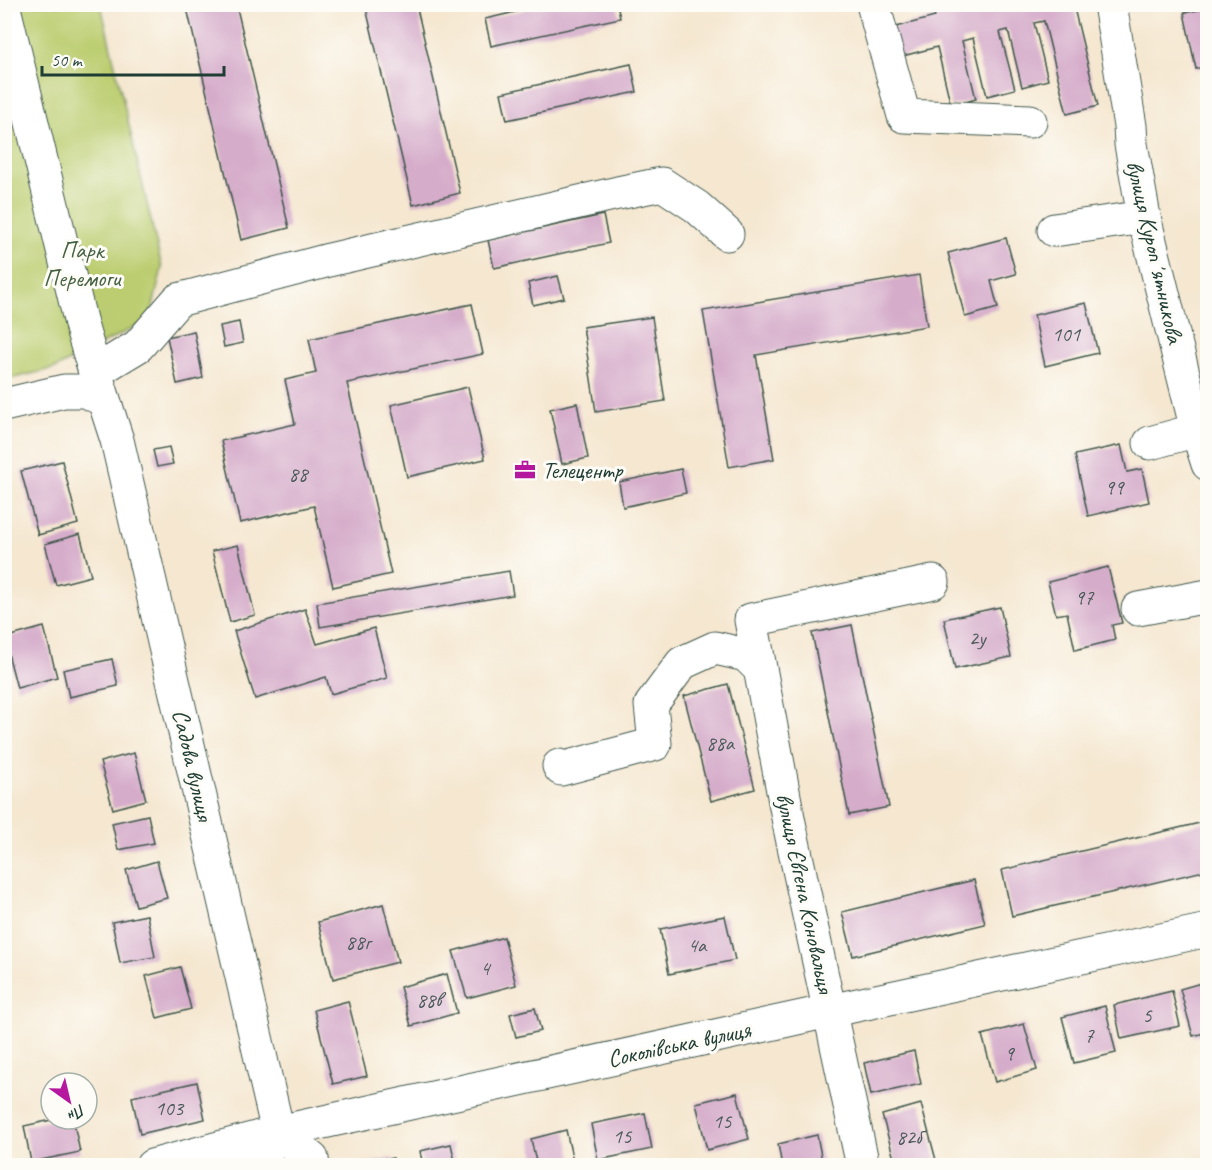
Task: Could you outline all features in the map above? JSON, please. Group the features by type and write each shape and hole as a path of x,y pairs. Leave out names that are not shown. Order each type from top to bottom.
{"street":[{"path":"873,4 904,116 1030,121"},
{"name":"вулиця Куропʼятникова","path":"1110,4 1144,217 1197,430 1208,464"},
{"name":"Садова вулиця","path":"4,8 79,316 117,440 278,1132"},
{"path":"4,405 64,391 85,391 99,386 178,300 329,260 662,184 697,207 727,234"},
{"path":"1054,230 1144,217"},
{"path":"1150,443 1197,430"},
{"name":"вулиця Євгена Коновальця","path":"862,1166 789,823 751,620 933,582"},
{"path":"1138,609 1208,596"},
{"path":"559,766 561,769 655,744 651,705 682,663 715,648 746,655 759,668"},
{"name":"Соколівська вулиця","path":"152,1166 278,1132 1208,930"},
{"path":"257,1166 278,1132 312,1158 313,1166"}],"green space":[{"name":"Парк Перемоги","path":"4,5 101,5 162,268 150,319 56,368 5,380"}],"building":[{"path":"186,4 236,4 289,228 241,240"},
{"path":"365,4 416,4 460,193 413,205"},
{"path":"550,4 617,4 620,18 491,46 485,19"},
{"path":"932,4 957,4 959,11 964,10 963,4 1073,4 1098,106 1067,114 1044,21 1034,23 1048,80 1022,87 1008,30 1000,32 1015,89 987,96 973,38 962,41 976,99 951,106 937,47 899,57 892,28 935,17"},
{"path":"1208,8 1208,66 1196,69 1184,13"},
{"path":"631,64 637,92 507,120 501,93"},
{"path":"603,215 609,243 494,268 488,240"},
{"path":"1006,238 1016,274 991,281 998,308 965,317 948,253"},
{"path":"919,275 927,326 756,355 774,459 729,467 703,311"},
{"path":"558,276 564,298 533,305 528,283"},
{"path":"1086,303 1098,353 1045,366 1034,315"},
{"path":"472,304 483,354 347,383 391,574 333,587 314,506 240,523 221,441 295,424 285,380 316,373 309,339"},
{"path":"652,317 665,401 596,412 583,327"},
{"path":"239,322 243,343 224,347 220,326"},
{"path":"194,331 203,378 177,384 167,337"},
{"path":"468,387 485,459 407,477 391,405"},
{"path":"577,403 588,458 562,464 550,409"},
{"path":"1121,445 1127,472 1142,469 1149,502 1088,516 1075,455"},
{"path":"169,447 173,464 157,467 153,450"},
{"path":"62,461 78,524 38,535 21,471"},
{"path":"681,469 686,493 623,507 619,482"},
{"path":"80,534 91,576 56,585 45,544"},
{"path":"238,545 255,615 230,622 212,551"},
{"path":"1108,567 1122,623 1112,625 1115,640 1075,650 1067,613 1056,615 1048,582"},
{"path":"509,571 513,595 320,627 317,603"},
{"path":"1000,607 1011,657 955,669 944,619"},
{"path":"305,609 317,644 374,628 387,678 331,694 326,677 255,699 234,631"},
{"path":"852,625 889,807 849,815 812,633"},
{"path":"44,627 57,677 17,688 4,638"},
{"path":"112,659 118,686 69,697 63,670"},
{"path":"728,684 755,789 711,801 684,696"},
{"path":"134,753 146,800 113,809 100,762"},
{"path":"148,815 154,843 118,850 112,823"},
{"path":"1208,821 1208,870 1012,916 1002,870"},
{"path":"157,861 167,898 136,906 126,870"},
{"path":"974,880 985,924 853,956 842,912"},
{"path":"383,904 398,962 333,979 318,922"},
{"path":"147,915 155,957 120,963 112,922"},
{"path":"725,916 735,960 669,974 660,929"},
{"path":"504,937 516,985 467,998 453,951"},
{"path":"180,967 191,1009 157,1018 146,976"},
{"path":"447,974 457,1013 411,1026 400,987"},
{"path":"1208,981 1208,1032 1193,1036 1180,989"},
{"path":"1172,991 1180,1026 1121,1039 1114,1005"},
{"path":"348,1001 367,1076 333,1084 314,1010"},
{"path":"1105,1006 1116,1053 1074,1063 1062,1017"},
{"path":"535,1008 541,1031 516,1037 510,1014"},
{"path":"1024,1024 1037,1070 995,1082 982,1035"},
{"path":"914,1051 921,1084 871,1095 864,1063"},
{"path":"197,1082 205,1119 140,1134 132,1097"},
{"path":"737,1093 749,1139 707,1150 696,1103"},
{"path":"921,1104 936,1160 915,1166 896,1166 882,1115"},
{"path":"645,1113 652,1149 598,1160 591,1124"},
{"path":"39,1123 39,1131 76,1131 80,1152 31,1162 24,1126"},
{"path":"566,1130 574,1166 537,1166 531,1139"},
{"path":"817,1135 823,1166 782,1166 778,1144"},
{"path":"451,1144 456,1166 423,1166 420,1151"},
{"path":"393,1158 394,1166 363,1166 363,1164"}],"place":[{"name":"Телецентр","path":"525,470"}]}
